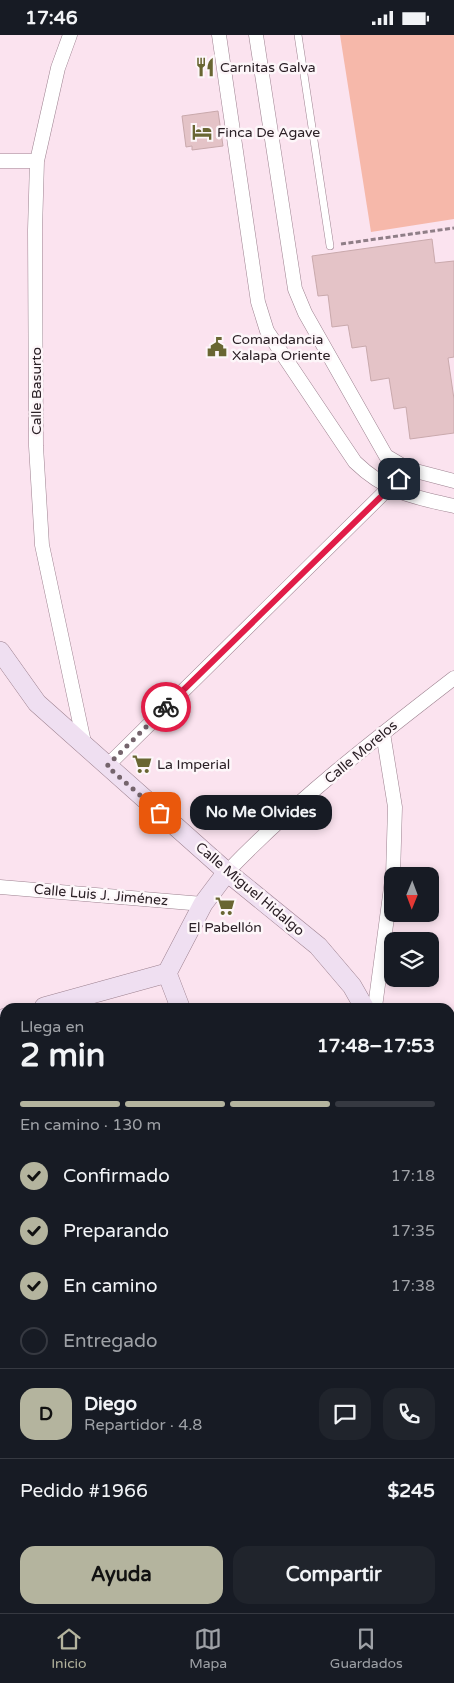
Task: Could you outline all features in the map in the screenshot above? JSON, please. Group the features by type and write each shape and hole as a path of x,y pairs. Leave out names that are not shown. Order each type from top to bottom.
{"main road":[{"name":"Calle Miguel Hidalgo","path":"0,651 38,703 227,872 318,946 352,986 362,1003"},
{"name":"Calle Morelos","path":"167,973 203,904 227,872"},
{"path":"58,1003 167,973 178,1003"}],"street":[{"name":"Calle Basurto","path":"70,35 58,68 37,161 35,230 36,446 42,545 85,747"},
{"path":"219,35 258,302 267,331 355,462 371,477 390,489 409,496 454,506"},
{"path":"256,35 295,289 305,313 386,456 408,469 454,481"},
{"path":"0,161 37,161"},
{"path":"107,766 390,489 408,469"},
{"name":"Calle Morelos","path":"227,872 259,839 383,733 454,678"},
{"path":"383,733 395,807 393,867"},
{"name":"Calle Luis J. Jiménez","path":"0,887 203,904"},
{"path":"376,1003 387,923"}],"lane":[{"path":"298,35 330,246"}],"path":[{"path":"330,246 454,228"}],"shaded area":[{"path":"340,35 454,35 454,219 371,232"}],"building":[{"path":"218,111 223,146 192,150 192,146 186,147 182,116"},
{"path":"432,239 435,263 454,261 454,357 448,358 454,399 454,433 410,439 406,407 394,409 389,378 371,381 366,346 352,348 348,325 332,327 328,295 318,296 312,256"}],"way so far":[{"path":"160,813 107,766 166,707"}],"place":[{"name":"Carnitas Galva","path":"205,67"},
{"name":"Finca De Agave","path":"202,132"},
{"name":"Comandancia Xalapa Oriente","path":"217,347"},
{"name":"La Imperial","path":"142,764"},
{"name":"No Me Olvides","path":"160,813"},
{"name":"El Pabellón","path":"225,906"}],"route":[{"path":"166,707 399,479"}]}
